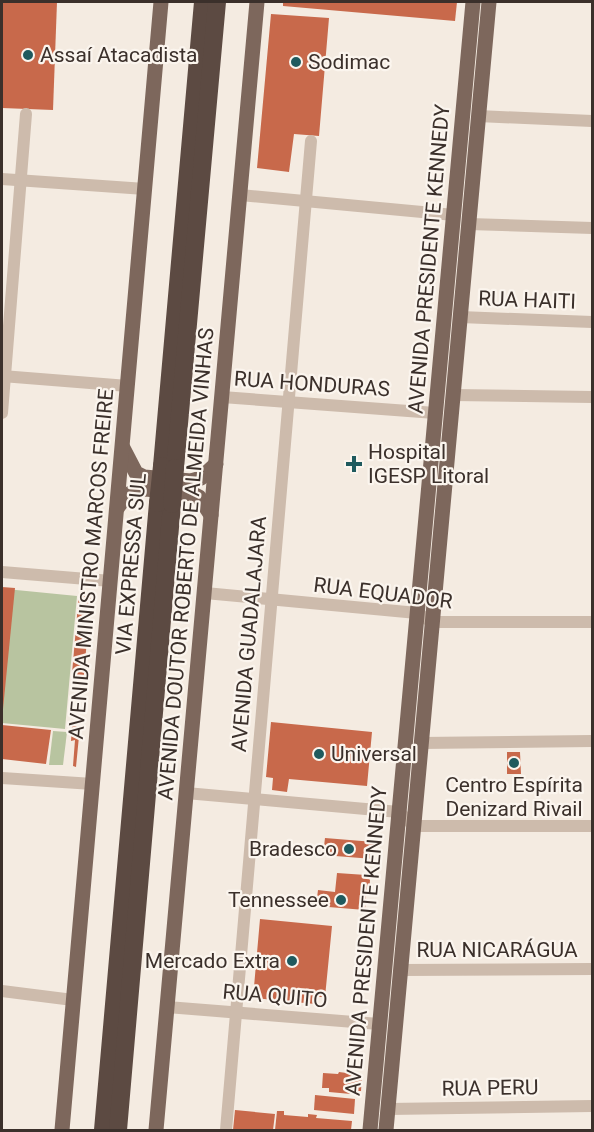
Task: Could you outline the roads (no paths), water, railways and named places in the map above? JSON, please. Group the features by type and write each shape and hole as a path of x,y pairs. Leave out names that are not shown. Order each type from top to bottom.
{"highway":[{"name":"VIA EXPRESSA SUL","path":"104,1131 123,992 168,467 203,2"},
{"name":"VIA EXPRESSA SUL","path":"168,467 216,2"},
{"name":"VIA EXPRESSA SUL","path":"118,1131 123,992"}],"main road":[{"name":"AVENIDA MINISTRO MARCOS FREIRE","path":"62,1131 161,2"},
{"name":"AVENIDA DOUTOR ROBERTO DE ALMEIDA VINHAS","path":"156,1131 257,2"},
{"name":"AVENIDA PRESIDENTE KENNEDY","path":"370,1131 473,2"},
{"name":"AVENIDA PRESIDENTE KENNEDY","path":"386,1131 489,2"},
{"path":"123,448 136,473 144,477 191,481 201,478 216,464"},
{"path":"118,507 129,492 146,489 193,494 199,497 212,515"}],"street":[{"path":"2,413 3,376 26,114"},
{"path":"478,117 592,121"},
{"name":"AVENIDA GUADALAJARA","path":"226,1131 311,141"},
{"path":"2,178 145,189"},
{"path":"240,195 454,215"},
{"path":"469,224 592,228"},
{"name":"RUA HAITI","path":"460,317 592,322"},
{"path":"3,376 128,386"},
{"path":"453,395 592,397"},
{"name":"RUA HONDURAS","path":"222,397 435,413"},
{"path":"2,572 111,581"},
{"name":"RUA EQUADOR","path":"205,593 417,613 432,622 592,622"},
{"path":"421,743 592,741"},
{"path":"2,778 93,784"},
{"path":"186,793 399,812 414,826 592,826"},
{"name":"RUA NICARÁGUA","path":"401,970 592,969"},
{"path":"2,991 74,1000"},
{"name":"RUA QUITO","path":"167,1007 379,1024"},
{"name":"RUA PERU","path":"388,1108 592,1106"}],"place":[{"name":"Assaí Atacadista","path":"28,55"},
{"name":"Sodimac","path":"296,62"},
{"name":"Hospital IGESP Litoral","path":"354,464"},
{"name":"Universal","path":"319,754"},
{"name":"Centro Espírita Denizard Rivail","path":"514,763"},
{"name":"Bradesco","path":"349,849"},
{"name":"Tennessee","path":"341,900"},
{"name":"Mercado Extra","path":"292,961"}]}
